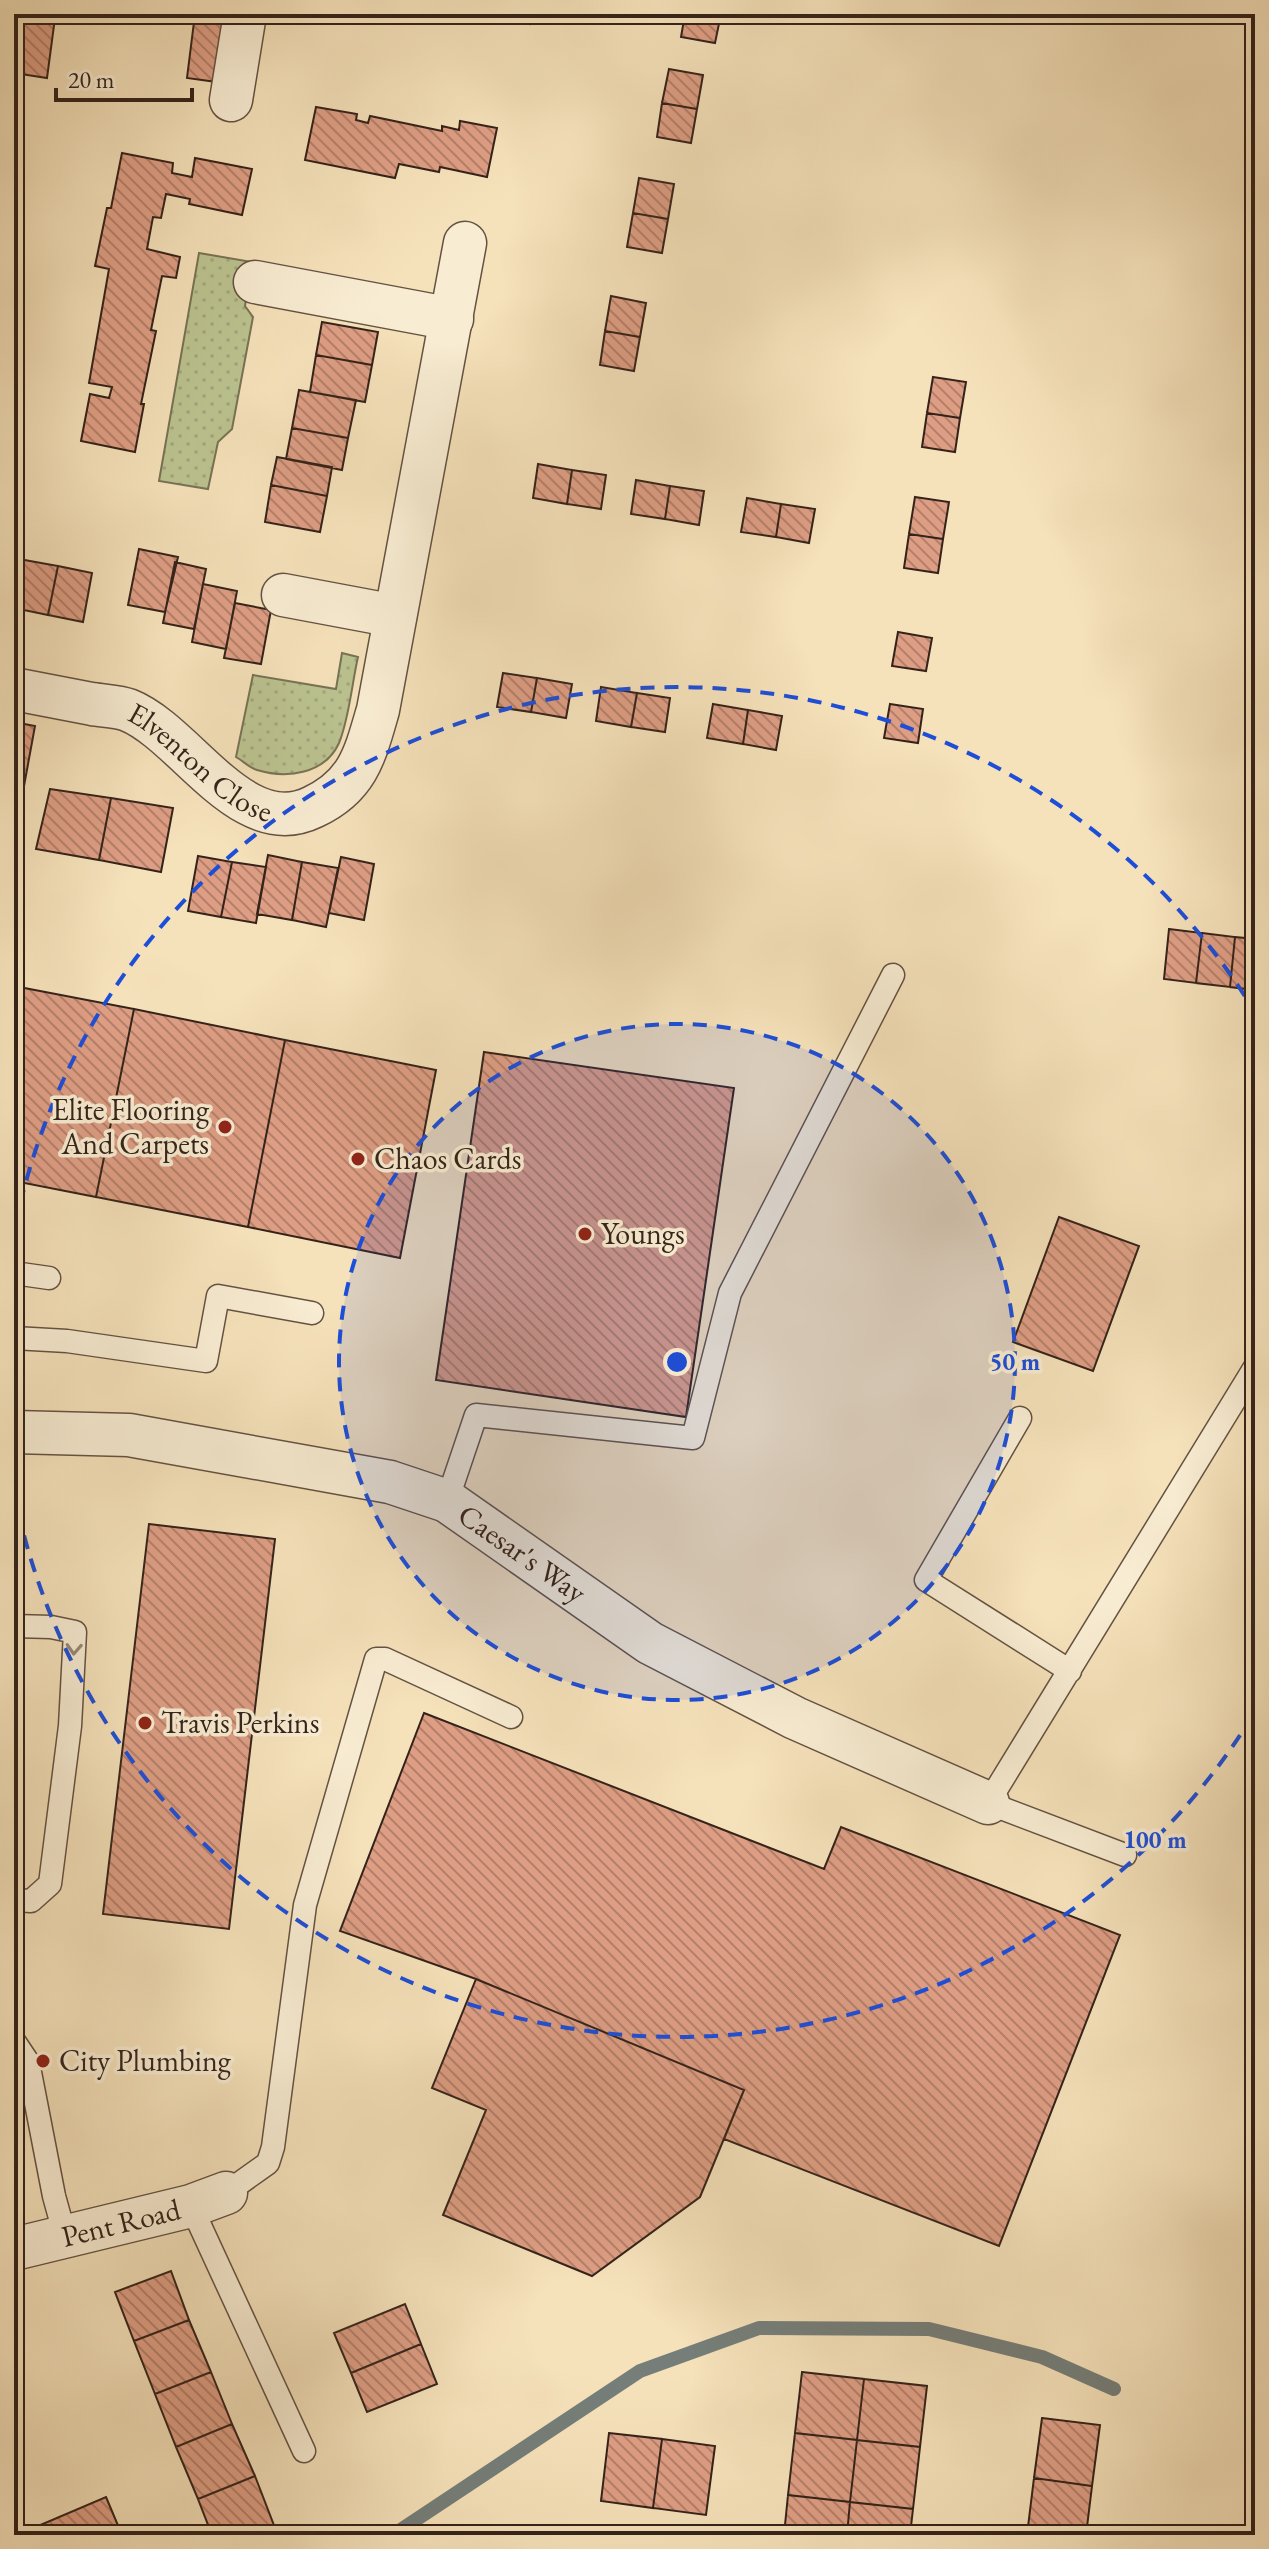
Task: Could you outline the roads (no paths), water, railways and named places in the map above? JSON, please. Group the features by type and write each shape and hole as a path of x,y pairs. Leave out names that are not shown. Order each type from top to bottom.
{"street":[{"path":"231,100 245,14"},
{"name":"Elventon Close","path":"14,689 128,710 161,730 229,793 270,812 303,813 332,798 351,779 365,757 378,710 465,243"},
{"path":"255,282 452,319"},
{"path":"283,595 395,616"},
{"name":"Caesar's Way","path":"14,1432 129,1435 390,1482 447,1501 650,1643 795,1718 988,1803"},
{"name":"Pent Road","path":"14,2249 208,2200"}],"lane":[{"path":"447,1501 476,1415 693,1438 730,1293 893,975"},
{"path":"14,1273 49,1278"},
{"path":"14,1338 67,1341 206,1361 218,1296 312,1313"},
{"path":"1125,1855 988,1803 1255,1367"},
{"path":"1020,1418 926,1580 1070,1671"},
{"path":"14,1626 51,1627 75,1632 70,1726 50,1884 31,1901 14,1900"},
{"path":"304,2451 208,2200 268,2163 273,2147 305,1905 376,1659 385,1659 511,1717"},
{"path":"14,2041 28,2062 54,2196 65,2236"}],"waterway":[{"path":"393,2535 640,2371 759,2328 929,2329 1042,2357 1114,2389"}],"place":[{"name":"Elite Flooring And Carpets","path":"225,1127"},
{"name":"Chaos Cards","path":"358,1159"},
{"name":"Youngs","path":"585,1234"},
{"name":"Travis Perkins","path":"145,1723"},
{"name":"City Plumbing","path":"43,2061"}]}
